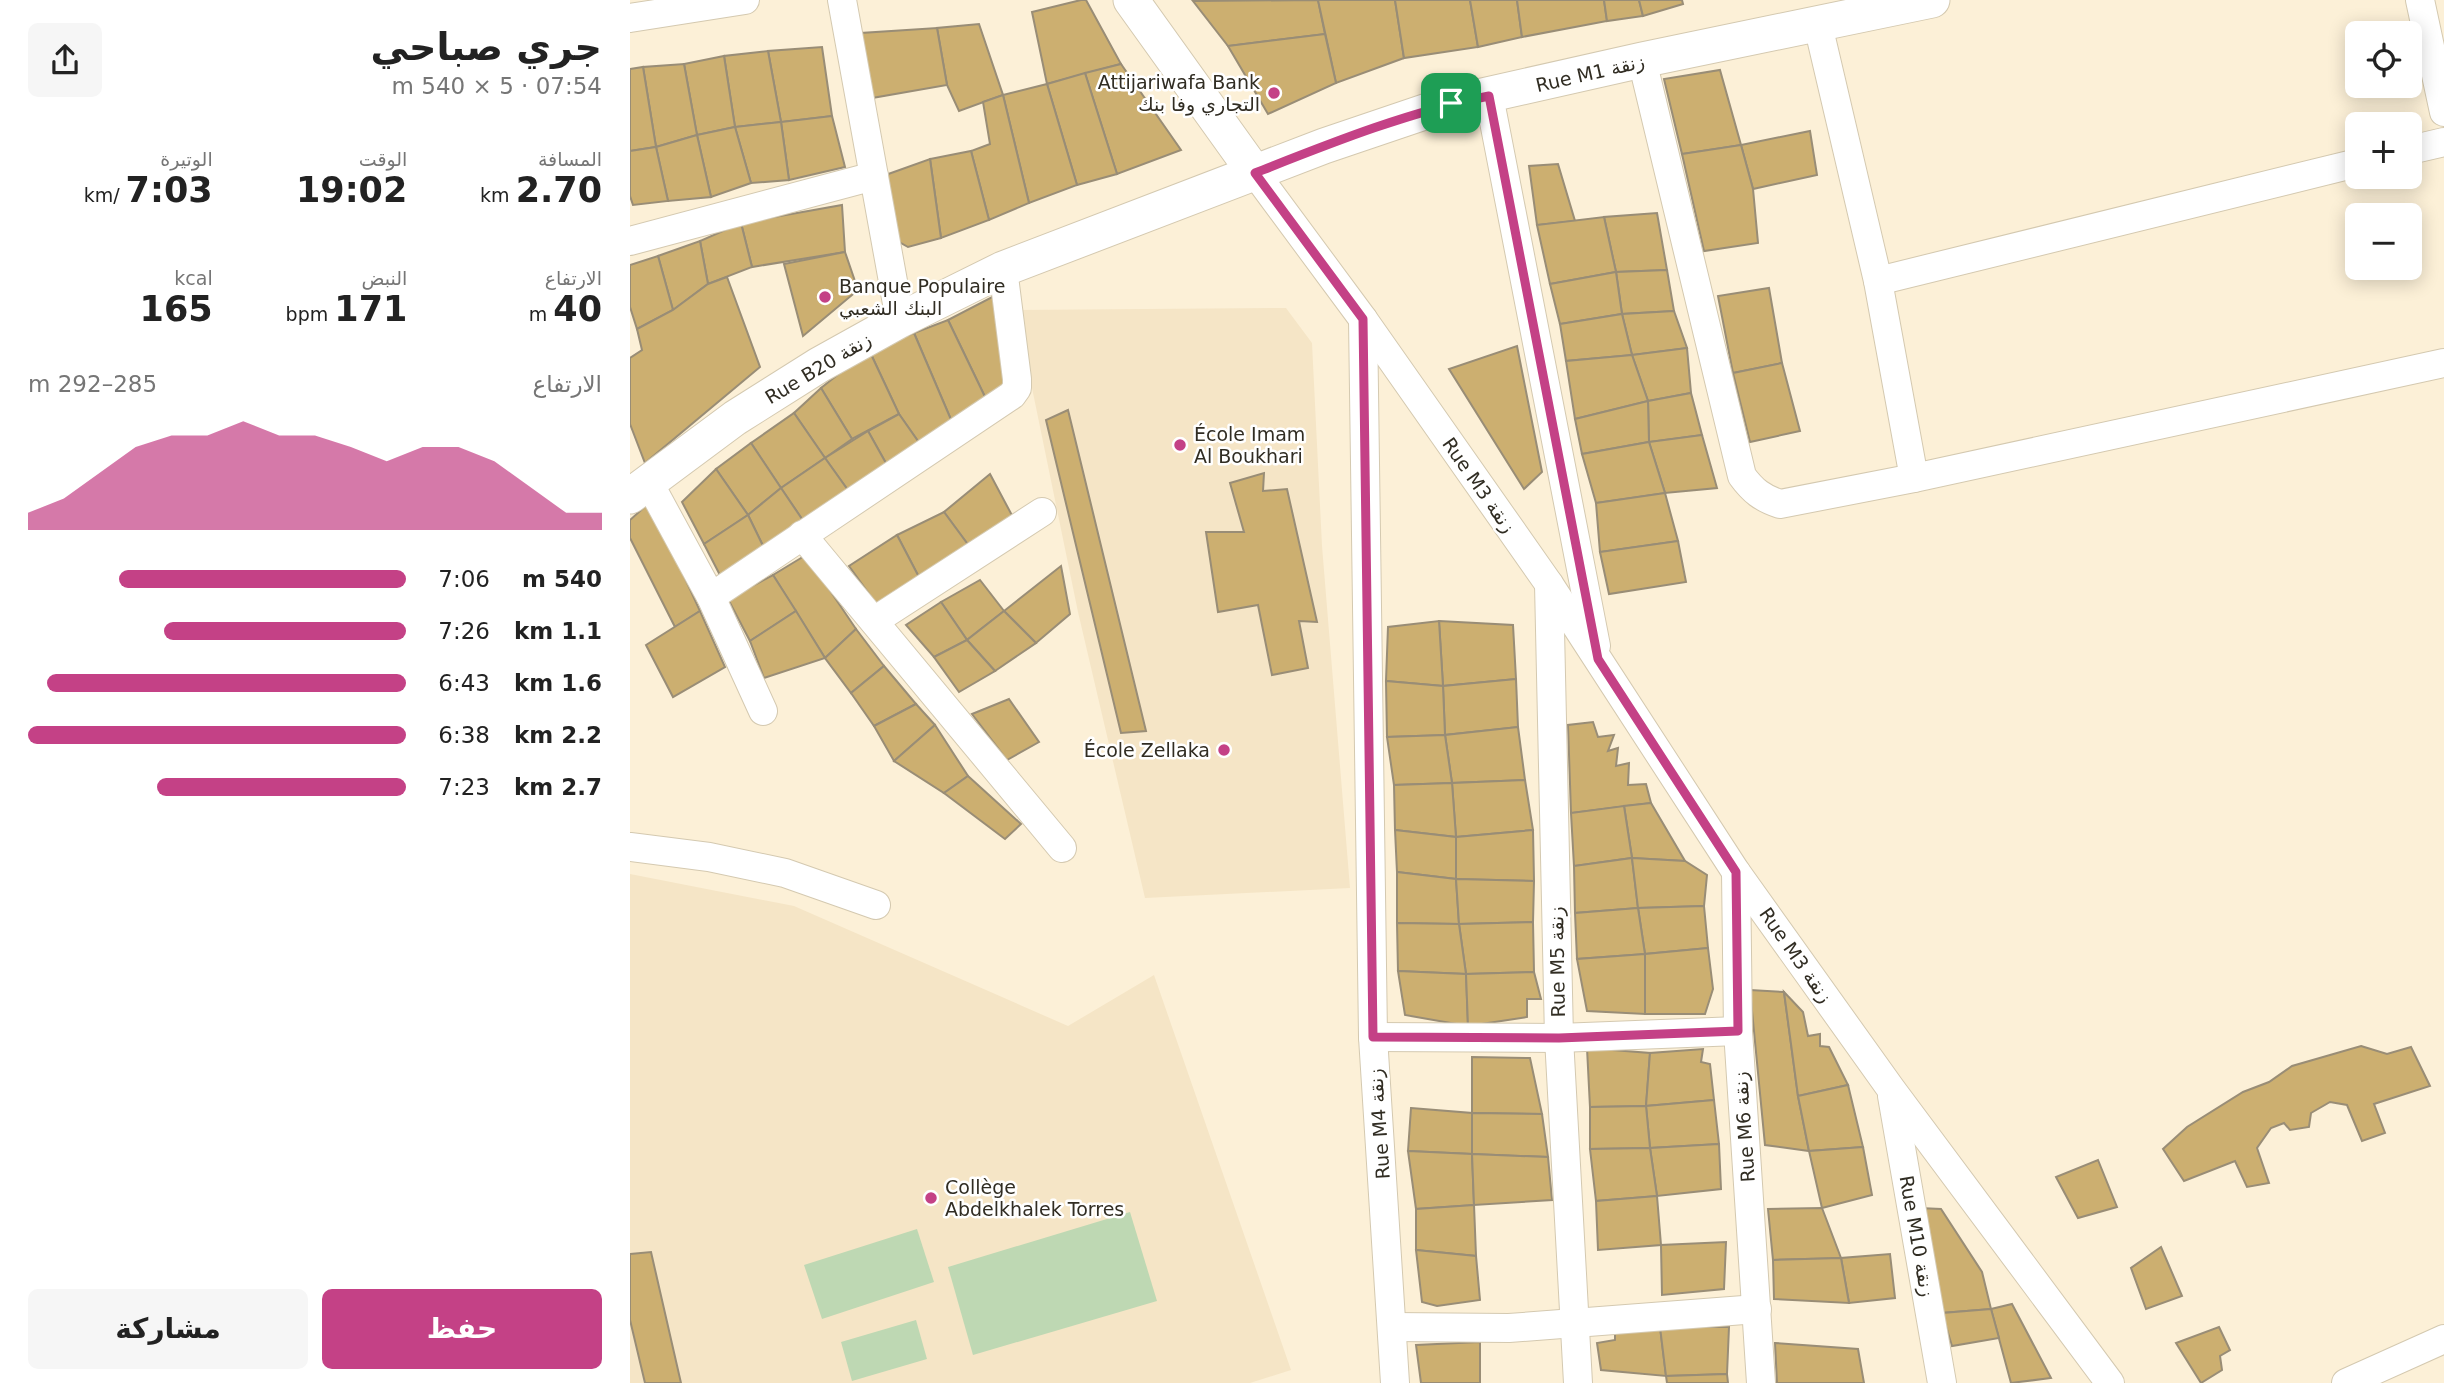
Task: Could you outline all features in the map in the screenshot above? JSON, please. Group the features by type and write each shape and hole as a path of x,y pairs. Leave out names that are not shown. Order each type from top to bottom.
{"street":[{"path":"630,18 745,0"},
{"path":"842,0 900,320"},
{"path":"1131,0 1255,173"},
{"name":"Rue M1 زنقة","path":"1255,173 1451,103 1932,0"},
{"path":"2420,0 2444,112"},
{"path":"1818,25 1878,281 1914,478"},
{"path":"1642,60 1742,476 1753,491 1765,499 1780,504 1914,478 2444,363"},
{"path":"1489,96 1598,659"},
{"path":"2422,147 2444,142"},
{"path":"1878,281 2345,166"},
{"name":"Rue B20 زنقة","path":"639,488 735,418 820,365 900,320 1003,269 1255,173"},
{"name":"Rue M3 زنقة","path":"1255,173 1363,319 1549,583 1736,872 1891,1089 2110,1383"},
{"path":"630,241 874,176"},
{"path":"710,597 1012,395 1017,388 1017,379 1003,269"},
{"name":"Rue M4 زنقة","path":"1363,319 1373,1037 1395,1383"},
{"path":"639,488 710,597 763,710"},
{"path":"874,621 1042,512"},
{"path":"802,535 1062,848"},
{"name":"Rue M5 زنقة","path":"1549,583 1559,1038 1578,1383"},
{"path":"630,847 709,857 785,873 876,905"},
{"name":"Rue M6 زنقة","path":"1736,872 1738,1031 1761,1383"},
{"path":"1373,1037 1559,1038 1738,1031"},
{"name":"Rue M10 زنقة","path":"1891,1089 1942,1383"},
{"path":"1392,1327 1509,1328 1756,1309"},
{"path":"2346,1383 2444,1339"}],"shaded area":[{"path":"1286,308 1312,343 1322,546 1350,888 1145,898 1078,612 1016,310"},
{"name":"Collège Abdelkhalek Torres","path":"630,874 794,906 1068,1026 1154,975 1291,1370 1250,1383 630,1383"}],"green space":[{"path":"1130,1212 1157,1301 973,1355 948,1267"},
{"path":"917,1229 934,1282 822,1319 804,1265"},
{"path":"916,1320 927,1359 852,1381 841,1342"}],"building":[{"path":"1086,0 1121,64 1047,84 1032,12"},
{"path":"1318,0 1325,34 1228,46 1193,1"},
{"path":"1318,0 1395,0 1404,58 1336,83"},
{"path":"1395,0 1470,0 1478,47 1404,58"},
{"path":"1470,0 1517,0 1522,37 1478,47"},
{"path":"1517,0 1604,0 1607,21 1522,37"},
{"path":"1604,0 1639,0 1643,16 1607,21"},
{"path":"1639,0 1682,0 1683,4 1643,16"},
{"path":"979,24 1003,95 959,111 947,85 937,28"},
{"path":"937,28 947,85 872,98 861,33"},
{"path":"1325,34 1336,83 1268,114 1228,46"},
{"path":"822,47 832,116 781,122 768,51"},
{"path":"768,51 781,122 735,127 724,56"},
{"path":"724,56 735,127 697,135 684,64"},
{"path":"684,64 697,135 656,147 643,67"},
{"path":"1121,64 1181,150 1117,174 1085,73"},
{"path":"643,67 656,147 630,151 630,69"},
{"path":"1720,70 1741,145 1682,154 1664,79"},
{"path":"1085,73 1117,174 1077,185 1047,84"},
{"path":"1047,84 1077,185 1029,203 1003,95"},
{"path":"1003,95 1029,203 989,220 971,151 990,144 983,102"},
{"path":"832,116 845,167 789,180 781,122"},
{"path":"781,122 789,180 751,183 735,127"},
{"path":"735,127 751,183 711,197 697,135"},
{"path":"1810,131 1817,175 1753,189 1741,145"},
{"path":"697,135 711,197 668,201 656,147"},
{"path":"1741,145 1753,189 1758,243 1704,251 1682,154"},
{"path":"656,147 668,201 633,205 630,196 630,151"},
{"path":"971,151 989,220 941,238 930,159"},
{"path":"930,159 941,238 908,247 894,239 880,177"},
{"path":"1558,164 1575,221 1537,225 1529,166"},
{"path":"842,205 845,252 752,267 741,223"},
{"path":"1657,213 1667,270 1616,272 1604,217"},
{"path":"1604,217 1616,272 1550,284 1537,225"},
{"path":"741,223 752,267 708,284 700,241"},
{"path":"700,241 708,284 673,310 658,256"},
{"path":"845,252 858,290 803,336 784,264"},
{"path":"658,256 673,310 637,329 630,307 630,265"},
{"path":"1667,270 1674,311 1622,314 1616,272"},
{"path":"1616,272 1622,314 1560,324 1550,284"},
{"path":"727,277 760,367 645,463 630,424 630,358 642,350 637,329 673,310 708,284"},
{"path":"1769,288 1782,363 1733,373 1718,296"},
{"path":"998,294 1011,382 987,401 948,320"},
{"path":"1674,311 1687,348 1632,355 1622,314"},
{"path":"1622,314 1632,355 1566,361 1560,324"},
{"path":"948,320 987,401 955,429 914,333"},
{"path":"914,333 955,429 920,444 899,414 869,350"},
{"path":"1517,346 1542,472 1524,489 1449,369"},
{"path":"1687,348 1691,393 1648,401 1632,355"},
{"path":"869,350 899,414 852,439 821,388"},
{"path":"1632,355 1648,401 1575,419 1566,361"},
{"path":"1782,363 1800,431 1750,442 1733,373"},
{"path":"821,388 852,439 825,458 794,413"},
{"path":"1691,393 1702,435 1649,442 1648,401"},
{"path":"1648,401 1649,442 1582,454 1575,419"},
{"path":"1068,410 1146,731 1121,733 1046,420"},
{"path":"794,413 825,458 781,488 751,443"},
{"path":"899,414 920,444 887,465 868,431"},
{"path":"868,431 887,465 850,493 825,458"},
{"path":"1702,435 1717,488 1665,493 1649,442"},
{"path":"1649,442 1665,493 1596,503 1582,454"},
{"path":"751,443 781,488 748,515 716,469"},
{"path":"825,458 850,493 804,522 781,488"},
{"path":"716,469 748,515 704,544 682,502"},
{"path":"1264,473 1263,491 1287,489 1317,622 1299,621 1308,668 1272,675 1258,605 1218,612 1206,532 1244,532 1230,483"},
{"path":"990,474 1015,521 972,550 944,512"},
{"path":"781,488 804,522 766,552 748,515"},
{"path":"1665,493 1678,541 1600,552 1596,503"},
{"path":"650,502 700,611 675,627 630,538 630,520"},
{"path":"944,512 972,550 921,581 897,535"},
{"path":"748,515 766,552 722,579 704,544"},
{"path":"897,535 921,581 880,609 849,566"},
{"path":"1678,541 1686,582 1609,594 1600,552"},
{"path":"806,555 856,629 825,658 773,575"},
{"path":"1061,566 1070,614 1036,643 1004,611"},
{"path":"773,575 796,611 750,641 728,599"},
{"path":"980,580 1004,611 967,640 941,602"},
{"path":"941,602 967,640 934,657 906,625"},
{"path":"700,611 725,667 673,697 646,645"},
{"path":"796,611 825,658 764,678 750,641"},
{"path":"1004,611 1036,643 995,671 967,640"},
{"path":"1439,621 1513,625 1516,679 1443,686"},
{"path":"1439,621 1443,686 1386,681 1388,627"},
{"path":"856,629 884,666 851,693 825,658"},
{"path":"967,640 995,671 959,692 934,657"},
{"path":"884,666 916,704 874,726 851,693"},
{"path":"1516,679 1518,727 1445,735 1443,686"},
{"path":"1386,681 1443,686 1445,735 1387,737"},
{"path":"1009,699 1039,742 1007,760 972,714"},
{"path":"916,704 935,725 894,761 874,726"},
{"path":"1593,722 1598,737 1614,735 1608,751 1618,748 1616,766 1629,763 1628,785 1646,784 1651,803 1571,813 1568,725"},
{"path":"935,725 968,776 944,793 894,761"},
{"path":"1518,727 1525,780 1452,783 1445,735"},
{"path":"1445,735 1452,783 1394,785 1387,737"},
{"path":"968,776 1021,824 1005,839 944,793"},
{"path":"1525,780 1533,830 1456,837 1452,783"},
{"path":"1452,783 1456,837 1395,830 1394,785"},
{"path":"1651,803 1685,861 1632,858 1624,806"},
{"path":"1624,806 1632,858 1574,866 1571,813"},
{"path":"1395,830 1456,837 1456,879 1397,872"},
{"path":"1533,830 1534,881 1456,879 1456,837"},
{"path":"1632,858 1638,908 1575,913 1574,866"},
{"path":"1632,858 1685,861 1707,875 1704,906 1638,908"},
{"path":"1397,872 1456,879 1459,924 1397,923"},
{"path":"1456,879 1534,881 1533,922 1459,924"},
{"path":"1704,906 1708,948 1645,954 1638,908"},
{"path":"1638,908 1645,954 1577,959 1575,913"},
{"path":"1533,922 1534,972 1466,974 1459,924"},
{"path":"1397,923 1459,924 1466,974 1398,971"},
{"path":"1708,948 1713,989 1705,1014 1645,1014 1645,954"},
{"path":"1645,954 1645,1014 1587,1011 1577,959"},
{"path":"1398,971 1466,974 1468,1026 1405,1015"},
{"path":"1534,972 1541,999 1527,999 1527,1017 1468,1026 1466,974"},
{"path":"1750,990 1784,992 1798,1096 1809,1151 1765,1145"},
{"path":"1784,992 1803,1012 1808,1036 1820,1034 1820,1046 1829,1047 1848,1085 1798,1096"},
{"path":"2361,1046 2387,1054 2411,1047 2430,1086 2374,1104 2385,1133 2362,1141 2347,1105 2330,1102 2311,1113 2309,1127 2290,1130 2284,1123 2271,1128 2257,1148 2269,1183 2247,1187 2235,1161 2184,1181 2163,1149 2187,1127 2243,1092 2269,1082 2292,1066"},
{"path":"1587,1048 1650,1053 1646,1106 1590,1107"},
{"path":"1703,1049 1701,1062 1710,1064 1714,1100 1646,1106 1650,1053"},
{"path":"1472,1057 1530,1058 1542,1114 1472,1113"},
{"path":"1848,1085 1863,1147 1809,1151 1798,1096"},
{"path":"1714,1100 1719,1144 1650,1148 1646,1106"},
{"path":"1646,1106 1650,1148 1590,1149 1590,1107"},
{"path":"1411,1108 1472,1113 1472,1154 1408,1151"},
{"path":"1472,1113 1542,1114 1548,1157 1472,1154"},
{"path":"1719,1144 1721,1189 1657,1196 1650,1148"},
{"path":"1863,1147 1872,1195 1822,1208 1809,1151"},
{"path":"1650,1148 1657,1196 1596,1201 1590,1149"},
{"path":"1408,1151 1472,1154 1474,1205 1416,1209"},
{"path":"1472,1154 1548,1157 1552,1200 1474,1205"},
{"path":"2098,1160 2117,1207 2078,1218 2056,1177"},
{"path":"1657,1196 1661,1245 1598,1250 1596,1201"},
{"path":"1474,1205 1476,1256 1416,1250 1416,1209"},
{"path":"1822,1208 1841,1258 1773,1260 1768,1209"},
{"path":"1919,1208 1941,1209 1982,1272 1991,1309 1942,1313"},
{"path":"1726,1242 1724,1289 1662,1295 1661,1245"},
{"path":"2161,1247 2182,1296 2146,1309 2131,1268"},
{"path":"1416,1250 1476,1256 1480,1300 1437,1306 1422,1302"},
{"path":"651,1252 681,1383 645,1383 630,1320 630,1254"},
{"path":"1890,1254 1895,1298 1849,1303 1841,1258"},
{"path":"1841,1258 1849,1303 1774,1299 1773,1260"},
{"path":"2012,1304 2051,1378 2011,1383 1991,1309"},
{"path":"1991,1309 1999,1338 1952,1346 1942,1313"},
{"path":"1615,1327 1660,1327 1666,1376 1601,1370 1597,1343 1615,1340"},
{"path":"1660,1327 1729,1327 1727,1374 1666,1376"},
{"path":"2219,1327 2230,1350 2220,1356 2222,1370 2201,1383 2176,1343"},
{"path":"1480,1342 1480,1383 1421,1383 1416,1345"},
{"path":"1775,1343 1858,1349 1864,1383 1777,1383"},
{"path":"1727,1374 1728,1383 1667,1383 1666,1376"}],"place":[{"name":"Attijariwafa Bank التجاري وفا بنك","path":"1274,93"},
{"name":"Banque Populaire البنك الشعبي","path":"825,297"},
{"name":"École Imam Al Boukhari","path":"1180,445"},
{"name":"École Zellaka","path":"1224,750"},
{"name":"Collège Abdelkhalek Torres","path":"931,1198"}],"route":[{"path":"1489,96 1598,659 1736,872 1738,1031 1559,1038 1373,1037 1363,319 1255,173 1324,146 1451,103 1489,96"}]}
